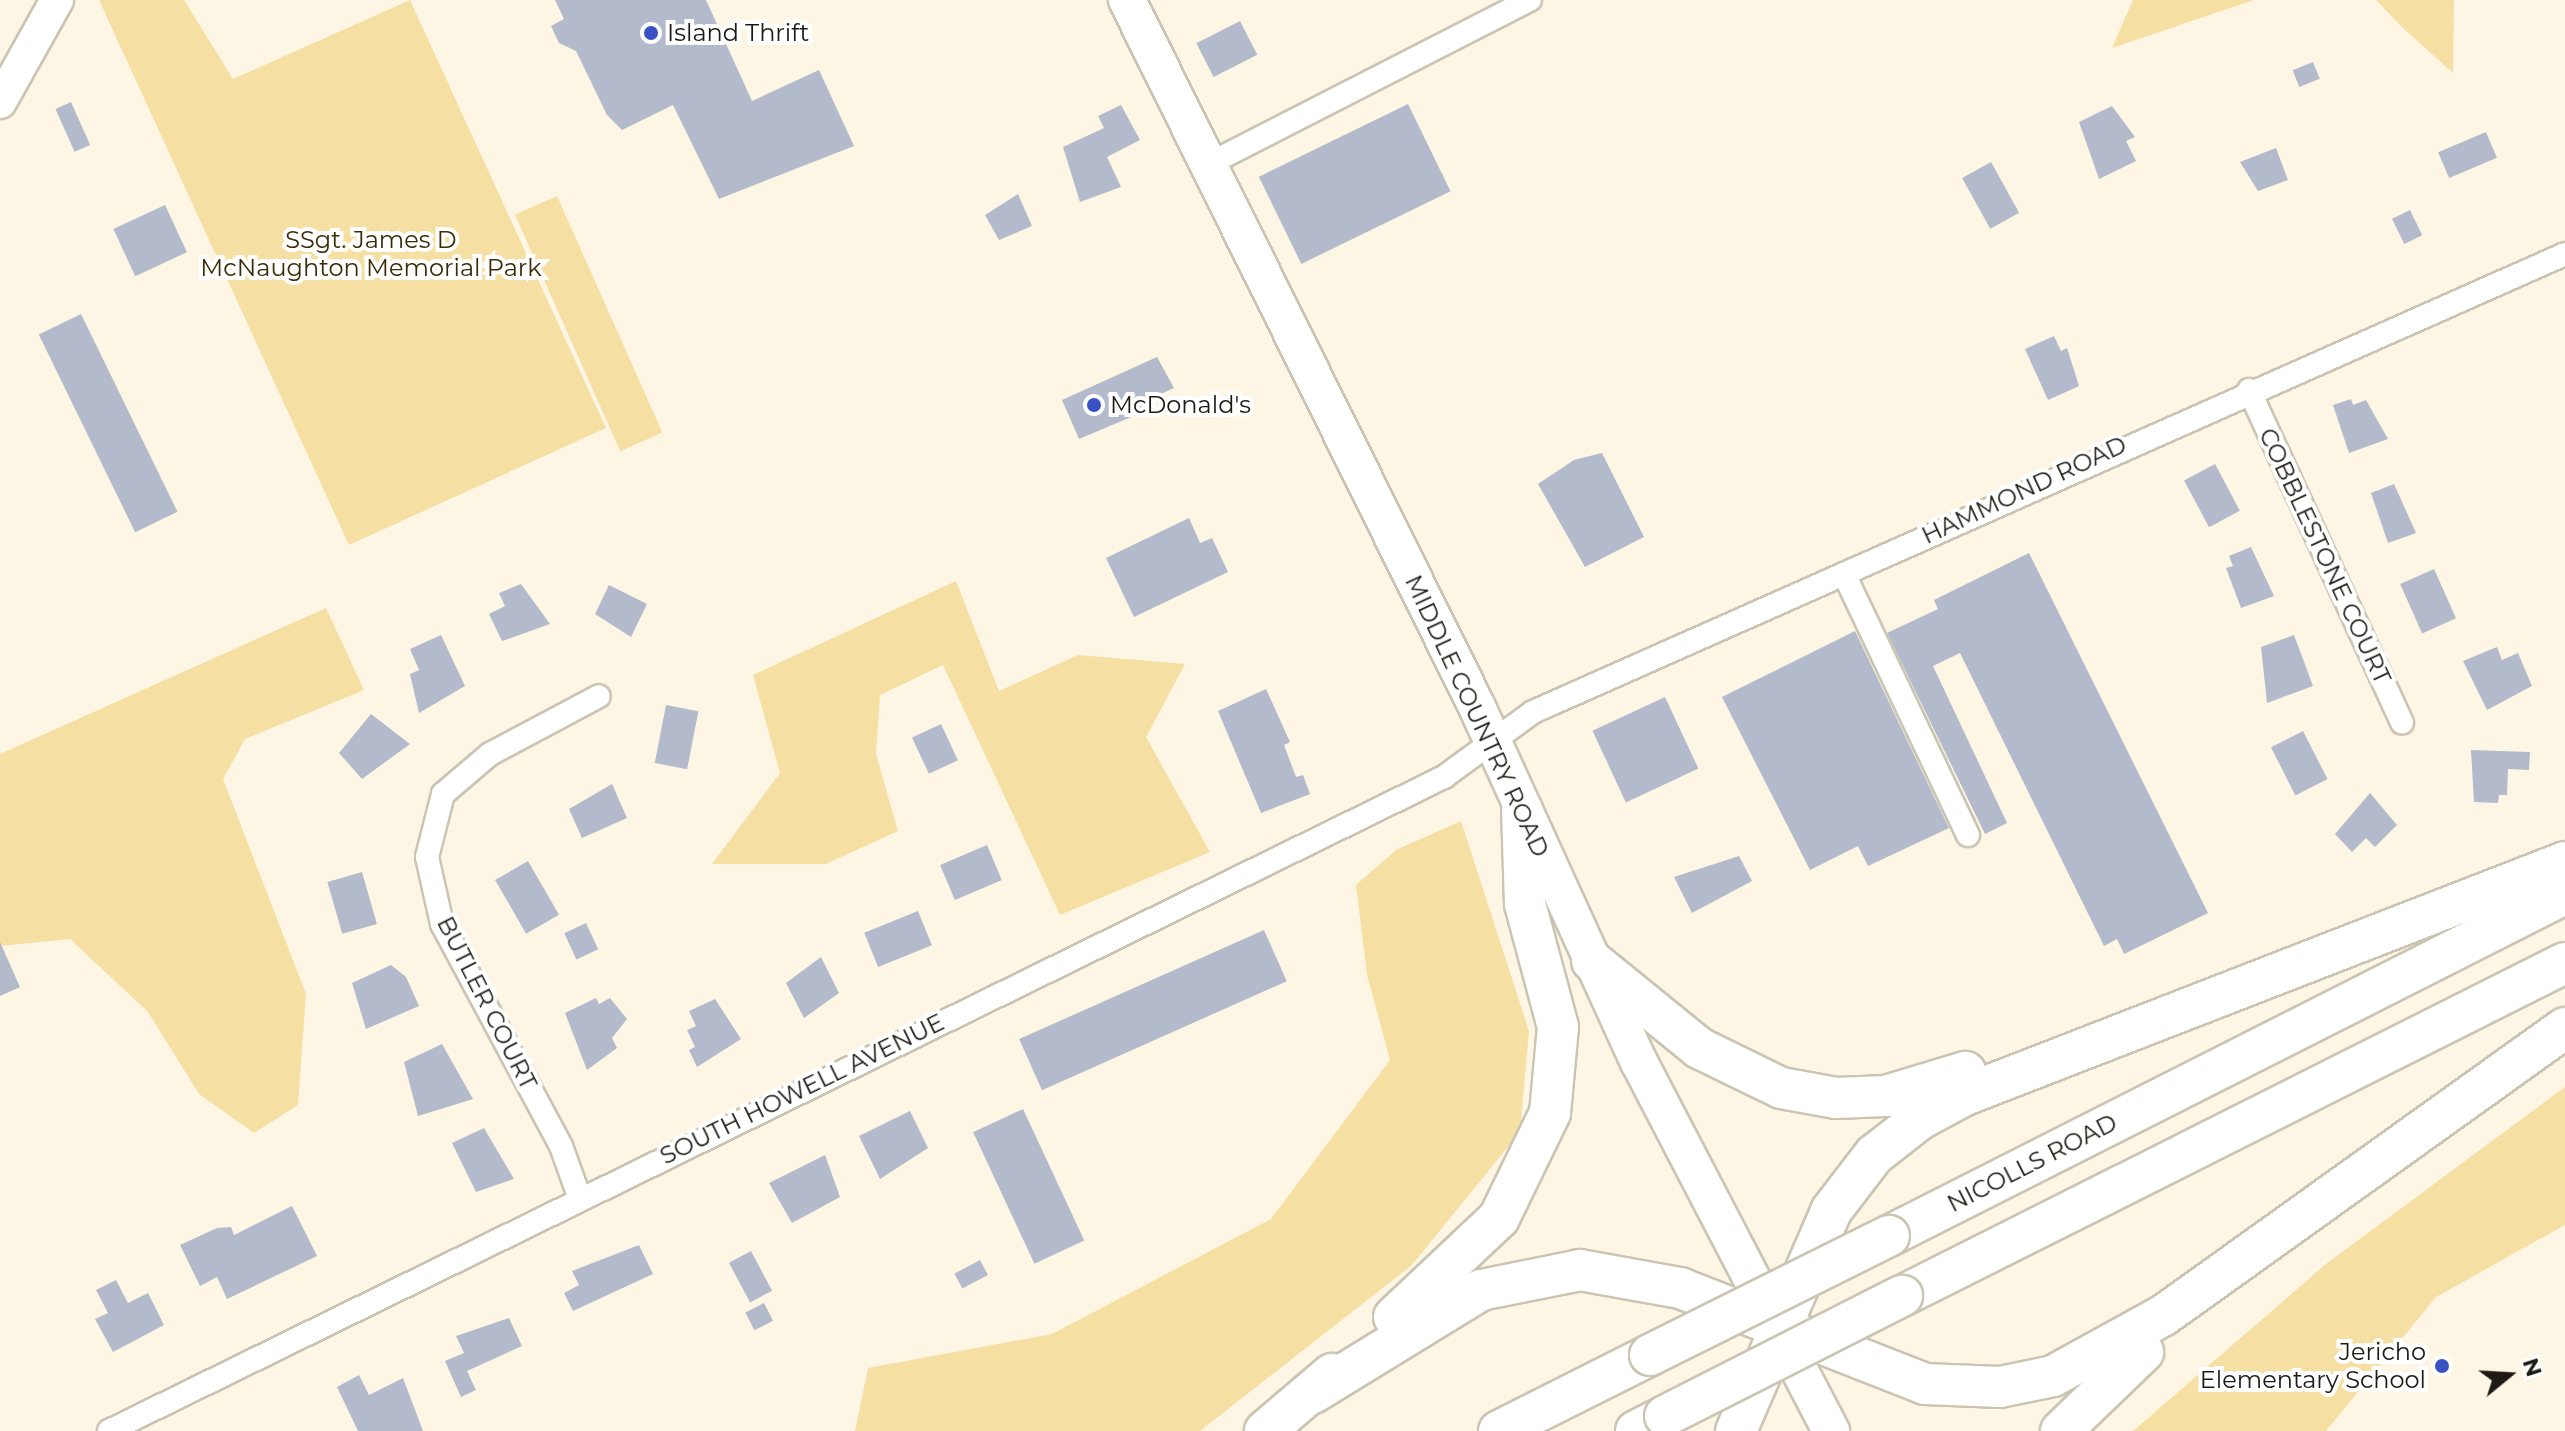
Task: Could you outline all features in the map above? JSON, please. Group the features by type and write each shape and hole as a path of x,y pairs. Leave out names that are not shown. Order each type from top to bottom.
{"highway":[{"path":"1265,1431 1313,1393 1484,1236 1541,1143 1556,1082 1558,1027 1525,904 1522,810"},
{"path":"1736,1431 1831,1211 1874,1155 1942,1105 2565,862"},
{"name":"NICOLLS ROAD","path":"1499,1431 2565,894"},
{"path":"1592,961 1732,1069 1808,1094 1886,1096 1983,1066 2102,1043"},
{"path":"1651,1424 2565,963"},
{"path":"1313,1393 1447,1307 1503,1282 1551,1271 1637,1275 1925,1384 2027,1383 2103,1354 2254,1253 2565,1028"},
{"path":"2061,1431 2254,1253"}],"main road":[{"name":"MIDDLE COUNTRY ROAD","path":"1127,0 1205,166 1493,744 1592,961 1831,1431"}],"street":[{"path":"0,102 57,0"},
{"path":"1205,166 1530,0"},
{"name":"HAMMOND ROAD","path":"1493,744 1533,712 2249,390 2565,254"},
{"name":"COBBLESTONE COURT","path":"2249,390 2402,723"},
{"path":"1844,574 1968,835"},
{"name":"BUTLER COURT","path":"580,1199 561,1146 442,924 427,857 443,794 490,754 599,696"},
{"name":"SOUTH HOWELL AVENUE","path":"109,1431 1435,782 1493,744"}],"green space":[{"name":"SSgt. James D McNaughton Memorial Park","path":"99,0 184,0 233,79 410,0 606,428 349,545"},
{"path":"2133,0 2254,0 2112,48"},
{"path":"2376,0 2454,0 2453,73 2404,29"},
{"path":"557,196 662,433 620,451 515,215"},
{"path":"956,581 999,691 1078,655 1185,664 1146,737 1210,852 1060,915 943,665 880,695 876,754 898,831 826,864 712,864 780,773 753,675"},
{"path":"326,608 364,690 245,739 223,779 306,994 298,1105 254,1133 199,1094 148,1012 70,939 0,946 0,754"},
{"path":"1461,821 1529,1031 1520,1132 1412,1265 1200,1431 855,1431 868,1368 1052,1334 1271,1219 1390,1060 1367,975 1356,885 1396,850"},
{"path":"2565,1087 2565,1225 2436,1297 2326,1431 2133,1431 2326,1264"}],"building":[{"path":"555,0 706,0 752,101 819,70 854,146 719,199 673,105 622,130 607,115 576,51 559,43 551,26 564,19"},
{"path":"1240,21 1257,55 1214,77 1196,43"},
{"path":"2313,62 2320,79 2299,87 2293,70"},
{"path":"71,102 90,145 75,152 55,109"},
{"path":"1408,104 1451,191 1301,264 1259,177"},
{"path":"1121,105 1140,140 1107,157 1121,187 1080,202 1063,147 1104,128 1098,116"},
{"path":"2112,106 2135,137 2126,141 2136,161 2099,179 2079,122"},
{"path":"2486,132 2497,158 2449,178 2438,152"},
{"path":"2276,148 2288,180 2258,191 2240,162"},
{"path":"1991,162 2019,213 1990,229 1962,178"},
{"path":"1018,194 1032,226 999,240 985,215"},
{"path":"165,205 187,252 135,276 113,229"},
{"path":"2410,210 2422,235 2404,244 2392,219"},
{"path":"81,314 177,512 135,532 39,335"},
{"path":"2054,336 2061,351 2067,348 2079,386 2048,400 2025,349"},
{"path":"1157,357 1174,388 1152,398 1155,407 1079,439 1062,400"},
{"path":"2351,399 2353,405 2366,400 2388,439 2349,453 2333,405"},
{"path":"1602,453 1644,537 1585,567 1538,484 1574,460"},
{"path":"2215,464 2240,511 2209,527 2184,480"},
{"path":"2394,484 2416,533 2388,543 2371,493"},
{"path":"1189,518 1200,543 1212,538 1228,572 1134,617 1106,558"},
{"path":"2251,547 2274,596 2241,608 2226,568 2233,566 2229,556"},
{"path":"2029,553 2208,913 2124,954 2117,939 2104,946 1960,653 1933,666 2007,823 1985,834 1887,633 1938,609 1934,600"},
{"path":"2434,569 2456,618 2422,633 2400,584"},
{"path":"521,584 550,624 502,641 489,614 505,606 499,593"},
{"path":"609,585 647,604 631,637 595,614"},
{"path":"1855,631 1949,828 1868,866 1858,846 1810,870 1722,697"},
{"path":"441,635 465,686 419,713 410,674 419,670 410,649"},
{"path":"2294,635 2313,686 2267,703 2261,647"},
{"path":"2497,647 2502,660 2518,653 2532,686 2487,710 2463,661"},
{"path":"1266,689 1290,742 1284,745 1296,777 1303,775 1310,794 1261,813 1218,711"},
{"path":"1665,697 1698,769 1626,802 1592,731"},
{"path":"666,705 698,711 687,769 655,763"},
{"path":"371,714 410,744 362,779 339,753"},
{"path":"941,724 958,760 929,774 912,738"},
{"path":"2303,731 2328,779 2295,795 2271,747"},
{"path":"2471,750 2530,752 2529,770 2508,769 2507,795 2499,795 2498,803 2474,802"},
{"path":"612,784 627,818 582,838 569,809"},
{"path":"2370,793 2397,825 2375,847 2366,838 2352,852 2335,834"},
{"path":"987,845 1002,880 955,900 940,865"},
{"path":"1739,856 1752,881 1692,913 1674,877"},
{"path":"528,861 559,915 526,934 495,880"},
{"path":"362,872 377,924 342,934 327,882"},
{"path":"918,911 932,945 878,967 864,933"},
{"path":"586,923 598,949 577,959 564,933"},
{"path":"1264,930 1287,981 1042,1090 1019,1039"},
{"path":"0,942 20,987 0,996"},
{"path":"821,957 839,993 804,1018 786,983"},
{"path":"391,965 406,977 419,1006 366,1029 352,983"},
{"path":"596,998 599,1004 610,998 627,1019 612,1038 617,1048 587,1070 565,1013"},
{"path":"715,999 741,1039 697,1067 689,1050 695,1047 687,1030 696,1026 689,1011"},
{"path":"442,1044 473,1099 418,1116 404,1062"},
{"path":"1023,1109 1084,1240 1034,1264 973,1132"},
{"path":"910,1111 928,1148 880,1179 859,1136"},
{"path":"484,1128 514,1179 476,1192 452,1143"},
{"path":"825,1155 840,1197 792,1223 769,1183"},
{"path":"292,1206 317,1256 227,1299 217,1277 200,1286 180,1245 217,1228 231,1227 234,1235"},
{"path":"639,1245 653,1274 573,1311 564,1293 579,1285 572,1271"},
{"path":"751,1251 772,1291 750,1302 729,1263"},
{"path":"980,1260 988,1275 962,1289 954,1274"},
{"path":"116,1280 128,1303 148,1293 164,1325 113,1352 95,1319 108,1313 96,1290"},
{"path":"764,1303 773,1321 754,1330 745,1313"},
{"path":"509,1318 522,1346 467,1371 476,1390 461,1397 445,1361 464,1353 456,1336"},
{"path":"359,1375 369,1395 403,1378 423,1431 358,1431 337,1387"}],"place":[{"name":"Island Thrift","path":"651,33"},
{"name":"McDonald's","path":"1094,405"},
{"name":"Jericho Elementary School","path":"2442,1366"}]}
